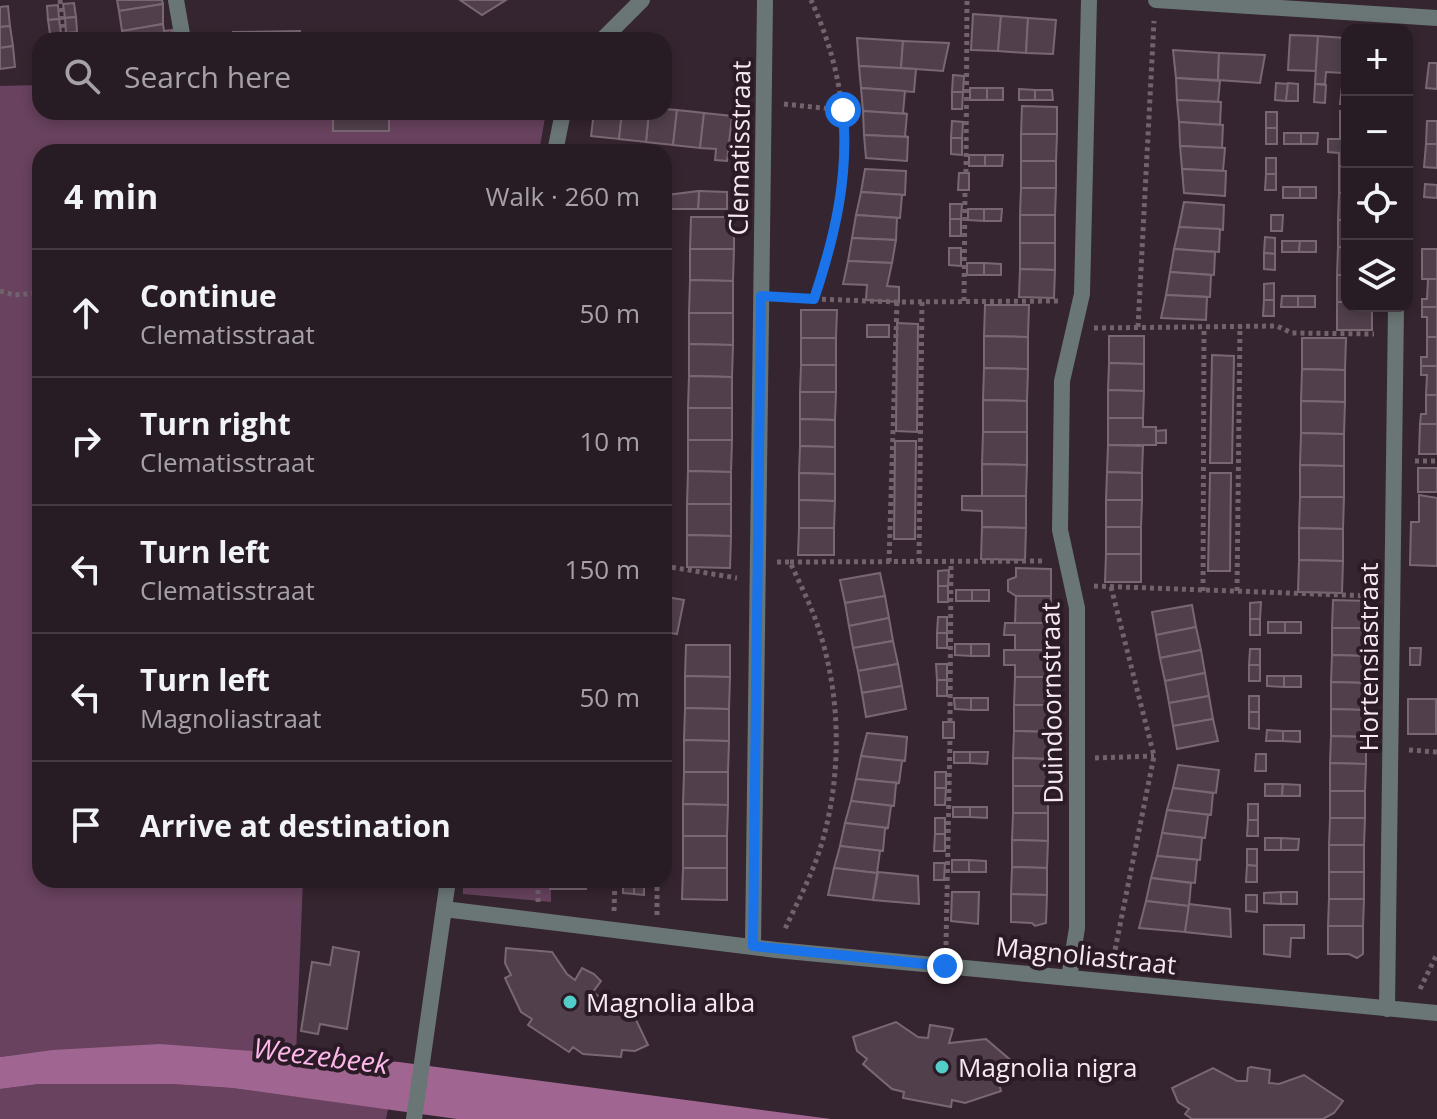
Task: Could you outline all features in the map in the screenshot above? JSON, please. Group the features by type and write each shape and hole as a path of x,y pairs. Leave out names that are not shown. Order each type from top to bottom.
{"street":[{"path":"176,0 182,32"},
{"path":"610,32 642,0"},
{"name":"Clematisstraat","path":"753,946 765,0"},
{"name":"Duindoornstraat","path":"1069,978 1077,928 1077,608 1060,530 1062,381 1080,302 1089,0"},
{"path":"1155,8 1289,4 1398,23 1437,18"},
{"path":"557,144 561,120"},
{"name":"Hortensiastraat","path":"1387,1009 1396,312"},
{"path":"414,1119 447,888"},
{"name":"Magnoliastraat","path":"444,909 776,950 1437,1013"}],"path":[{"path":"60,0 63,32"},
{"path":"811,0 826,34 843,110 846,144 842,195 834,239 814,299"},
{"path":"966,173 967,0"},
{"path":"1138,327 1155,8"},
{"path":"764,102 843,110"},
{"path":"964,301 965,190"},
{"path":"0,291 14,295 32,294"},
{"path":"761,296 897,302 1080,302"},
{"path":"919,562 922,301"},
{"path":"889,562 897,302"},
{"path":"1237,591 1240,326"},
{"path":"1074,328 1277,326 1292,333 1395,334"},
{"path":"1203,591 1204,327"},
{"path":"758,562 1068,561"},
{"path":"776,950 819,853 831,803 836,761 835,704 820,631 790,562"},
{"path":"950,722 951,562"},
{"path":"672,567 758,582"},
{"path":"1073,585 1392,597"},
{"path":"1108,981 1154,756 1111,587"},
{"path":"945,966 950,738"},
{"path":"1076,759 1154,756"},
{"path":"614,929 615,888"},
{"path":"657,888 657,934"},
{"path":"1410,1011 1437,954"}],"shaded area":[{"path":"32,85 32,120 545,120 540,144 32,144 32,888 303,888 296,1055 148,1047 0,1057 0,86"},
{"path":"463,888 551,888 551,902 463,894"},
{"path":"160,1044 399,1062 831,1119 457,1119 232,1088 172,1084 39,1084 0,1089 0,1057 53,1050"},
{"path":"39,1084 172,1084 232,1088 388,1109 386,1119 0,1119 0,1089"}],"building":[{"path":"117,0 162,0 163,4 119,11"},
{"path":"460,0 506,0 482,15"},
{"path":"74,3 76,17 65,18 63,4"},
{"path":"163,4 163,24 122,31 119,11"},
{"path":"58,5 59,19 48,20 47,6"},
{"path":"8,6 10,26 0,27 0,7"},
{"path":"973,14 1001,16 998,51 971,50"},
{"path":"1001,16 1028,18 1026,53 998,51"},
{"path":"76,17 77,32 66,32 65,18"},
{"path":"1028,18 1056,20 1053,54 1026,53"},
{"path":"59,19 61,32 50,32 48,20"},
{"path":"163,24 164,31 172,32 122,32"},
{"path":"10,26 13,46 0,48 0,27"},
{"path":"1290,35 1318,36 1316,71 1288,70"},
{"path":"1318,36 1341,38 1341,73 1326,72 1325,84 1315,84"},
{"path":"857,38 903,41 901,68 859,66"},
{"path":"903,41 949,43 943,71 901,68"},
{"path":"13,46 15,67 0,69 0,48"},
{"path":"1173,50 1219,53 1218,80 1176,78"},
{"path":"1219,53 1265,55 1260,83 1218,80"},
{"path":"1429,63 1437,63 1437,89 1426,88"},
{"path":"859,66 916,69 914,92 861,88"},
{"path":"953,75 964,76 963,92 952,92"},
{"path":"1176,78 1220,81 1218,102 1177,100"},
{"path":"1276,83 1288,84 1286,101 1275,100"},
{"path":"1288,83 1298,84 1298,101 1286,101"},
{"path":"1315,84 1326,85 1325,103 1314,102"},
{"path":"861,88 905,91 903,113 907,114 863,111"},
{"path":"970,88 987,88 987,100 970,100"},
{"path":"987,88 1003,88 1003,100 987,100"},
{"path":"1019,89 1035,90 1035,100 1019,100"},
{"path":"1035,90 1052,90 1053,100 1035,100"},
{"path":"952,92 963,92 962,109 952,109"},
{"path":"1177,100 1221,102 1220,125 1179,122"},
{"path":"1022,106 1057,107 1057,134 1021,134"},
{"path":"672,110 677,110 673,145 646,142 648,120 672,120"},
{"path":"677,110 704,113 700,148 673,145"},
{"path":"863,111 907,114 905,136 908,137 864,135"},
{"path":"1266,112 1277,112 1277,128 1266,128"},
{"path":"704,113 732,116 727,161 715,160 716,149 700,148"},
{"path":"333,120 389,120 389,131 333,131"},
{"path":"593,120 621,120 619,139 591,136"},
{"path":"621,120 648,120 646,142 619,139"},
{"path":"952,121 963,122 962,138 951,138"},
{"path":"1427,121 1437,121 1437,144 1426,144"},
{"path":"1179,122 1223,125 1222,148 1180,146"},
{"path":"1266,128 1277,128 1277,144 1266,144"},
{"path":"1284,133 1301,133 1301,144 1284,144"},
{"path":"1301,133 1318,133 1317,144 1301,144"},
{"path":"1021,134 1057,134 1056,161 1021,161"},
{"path":"864,135 908,137 907,161 866,158"},
{"path":"951,138 962,138 962,155 951,154"},
{"path":"1328,139 1341,139 1341,166 1339,153 1328,152"},
{"path":"1426,144 1437,144 1437,168 1424,167"},
{"path":"1180,146 1225,148 1223,171 1182,169"},
{"path":"969,155 985,155 985,166 969,166"},
{"path":"985,155 1003,155 1002,166 985,166"},
{"path":"1266,158 1276,158 1276,174 1266,174"},
{"path":"1021,161 1056,161 1056,188 1021,188"},
{"path":"1339,166 1341,166 1341,193"},
{"path":"865,169 906,171 905,195 861,192"},
{"path":"1182,169 1226,171 1225,196 1184,193"},
{"path":"959,173 969,173 969,190 958,190"},
{"path":"1266,174 1276,174 1276,190 1265,190"},
{"path":"1425,184 1437,185 1437,198 1424,197"},
{"path":"1283,187 1300,187 1300,198 1283,198"},
{"path":"1300,187 1316,187 1316,198 1300,198"},
{"path":"1021,188 1056,188 1055,215 1020,215"},
{"path":"699,191 727,192 727,209 698,209"},
{"path":"699,191 698,209 672,209 672,194"},
{"path":"861,192 905,195 902,195 900,218 856,215"},
{"path":"1339,193 1341,193 1341,220 1338,220"},
{"path":"1184,202 1224,205 1223,230 1179,227"},
{"path":"950,204 962,204 961,219 950,219"},
{"path":"968,209 984,209 984,221 968,220"},
{"path":"984,209 1002,209 1001,221 984,221"},
{"path":"856,215 900,218 897,218 896,240 852,238"},
{"path":"1020,215 1055,215 1055,243 1020,243"},
{"path":"1271,215 1283,215 1282,231 1271,231"},
{"path":"691,217 734,217 734,249 690,249"},
{"path":"950,219 961,219 961,236 950,236"},
{"path":"1338,220 1341,220 1341,247 1338,247"},
{"path":"1179,227 1220,229 1219,252 1174,249"},
{"path":"1265,237 1275,238 1275,254 1264,253"},
{"path":"852,238 896,240 892,263 848,261"},
{"path":"1282,241 1300,241 1299,252 1282,252"},
{"path":"1300,241 1316,241 1316,252 1299,252"},
{"path":"1020,243 1055,243 1055,270 1020,269"},
{"path":"1338,247 1341,247 1341,275 1337,275"},
{"path":"949,248 961,248 961,266 949,265"},
{"path":"690,249 734,249 733,281 690,280"},
{"path":"1174,249 1215,252 1214,275 1170,272"},
{"path":"1422,249 1437,249 1437,279 1422,279"},
{"path":"1264,253 1275,254 1275,270 1264,269"},
{"path":"848,261 892,263 887,286 899,287 899,302 866,300 867,285 843,284"},
{"path":"967,263 984,263 984,275 967,275"},
{"path":"984,263 1001,264 1001,275 984,275"},
{"path":"1020,269 1055,270 1054,298 1019,297"},
{"path":"1170,272 1211,275 1210,297 1166,295"},
{"path":"1337,275 1341,275 1341,302 1337,302"},
{"path":"1428,279 1437,279 1437,307 1422,307 1422,299 1427,299"},
{"path":"690,280 733,281 733,313 689,313"},
{"path":"1274,283 1274,300 1264,300 1264,284"},
{"path":"1166,295 1207,297 1206,320 1161,318"},
{"path":"1282,296 1298,296 1298,307 1281,307"},
{"path":"1298,296 1315,296 1315,307 1298,307"},
{"path":"1264,300 1274,300 1274,316 1263,316"},
{"path":"1337,302 1341,302 1341,312 1372,312 1372,330 1337,330"},
{"path":"985,305 1029,305 1028,337 984,336"},
{"path":"1422,307 1437,307 1437,337 1427,337 1427,317 1422,317"},
{"path":"801,310 837,310 836,338 801,338"},
{"path":"689,313 733,313 733,345 689,344"},
{"path":"897,323 918,324 917,432 896,431"},
{"path":"867,325 889,325 889,337 867,337"},
{"path":"984,336 1028,337 1028,369 984,368"},
{"path":"1109,336 1144,336 1144,364 1109,363"},
{"path":"1427,337 1437,337 1437,366 1421,366 1421,357 1427,357"},
{"path":"801,338 836,338 836,365 801,365"},
{"path":"1302,338 1346,338 1345,370 1302,369"},
{"path":"689,344 733,345 732,377 689,376"},
{"path":"1212,355 1234,356 1232,463 1210,463"},
{"path":"1109,363 1144,364 1144,391 1108,390"},
{"path":"801,365 836,365 836,392 800,392"},
{"path":"1421,366 1437,366 1437,395 1426,395 1427,375 1421,375"},
{"path":"984,368 1028,369 1027,401 983,400"},
{"path":"1302,369 1345,370 1345,402 1301,401"},
{"path":"689,376 732,377 732,408 688,408"},
{"path":"1108,390 1144,391 1143,418 1108,418"},
{"path":"800,392 836,392 835,420 800,419"},
{"path":"1426,395 1437,395 1437,424 1420,424 1421,414 1426,414"},
{"path":"983,400 1027,401 1027,432 983,432"},
{"path":"1301,401 1345,402 1344,434 1301,433"},
{"path":"688,408 732,408 732,440 688,440"},
{"path":"1108,418 1143,418 1143,427 1156,427 1156,445 1108,445"},
{"path":"800,419 835,420 835,447 800,446"},
{"path":"1420,424 1437,424 1437,454 1419,454"},
{"path":"1166,430 1166,443 1156,443 1156,431"},
{"path":"983,432 1027,432 1027,465 982,464"},
{"path":"1301,433 1344,434 1344,466 1300,465"},
{"path":"688,440 732,440 731,472 688,471"},
{"path":"895,441 916,441 915,539 894,539"},
{"path":"1108,445 1143,446 1142,473 1107,472"},
{"path":"800,446 835,447 835,474 799,473"},
{"path":"982,464 1027,465 1026,496 982,496"},
{"path":"1300,465 1344,466 1344,497 1300,497"},
{"path":"1418,468 1437,468 1437,492 1418,492"},
{"path":"688,471 731,472 731,504 687,504"},
{"path":"1107,472 1142,473 1142,500 1106,500"},
{"path":"799,473 835,474 835,501 799,500"},
{"path":"1210,473 1231,473 1230,571 1208,571"},
{"path":"1419,495 1437,498 1437,566 1410,565 1411,522 1419,522"},
{"path":"962,496 1026,496 1026,528 982,527 982,511 962,510"},
{"path":"1300,497 1344,497 1343,529 1299,528"},
{"path":"799,500 835,501 834,528 799,528"},
{"path":"1106,500 1142,500 1141,527 1106,527"},
{"path":"687,504 731,504 731,536 687,535"},
{"path":"982,527 1026,528 1025,560 981,559"},
{"path":"1106,527 1141,527 1141,554 1106,554"},
{"path":"799,528 834,528 834,555 798,555"},
{"path":"1299,528 1343,529 1343,561 1299,560"},
{"path":"687,535 731,536 730,568 687,567"},
{"path":"1106,554 1141,554 1141,582 1105,582"},
{"path":"1299,560 1343,561 1342,593 1298,592"},
{"path":"1016,568 1051,569 1051,596 1016,596 1008,591 1008,580 1016,577"},
{"path":"949,570 948,586 938,586 938,571"},
{"path":"880,573 885,596 845,603 840,580"},
{"path":"938,586 948,586 948,602 938,602"},
{"path":"956,590 972,590 972,601 956,601"},
{"path":"972,590 989,590 989,601 972,601"},
{"path":"885,596 889,618 849,626 845,603"},
{"path":"1016,596 1051,596 1050,623 1015,623"},
{"path":"672,598 684,600 677,634 672,633"},
{"path":"1333,600 1368,601 1368,628 1332,628"},
{"path":"1261,602 1260,619 1250,619 1250,603"},
{"path":"1192,605 1196,627 1156,635 1152,612"},
{"path":"938,617 947,617 947,633 937,633"},
{"path":"889,618 893,641 853,648 849,626"},
{"path":"1250,619 1260,619 1260,635 1250,635"},
{"path":"1268,622 1285,622 1285,633 1268,633"},
{"path":"1285,622 1301,622 1301,633 1285,633"},
{"path":"1005,623 1050,623 1050,650 1015,650 1015,635 1004,635"},
{"path":"1196,627 1201,650 1160,658 1156,635"},
{"path":"1332,628 1368,628 1367,656 1332,655"},
{"path":"937,633 947,633 947,648 937,648"},
{"path":"893,641 898,664 858,671 853,648"},
{"path":"955,644 971,644 971,656 955,655"},
{"path":"971,644 989,644 989,656 971,656"},
{"path":"686,645 730,645 730,677 685,676"},
{"path":"1410,648 1421,648 1420,665 1410,665"},
{"path":"1250,649 1260,649 1260,665 1249,665"},
{"path":"1004,650 1050,650 1050,677 1015,677 1015,665 1004,665"},
{"path":"1201,650 1205,673 1165,681 1160,658"},
{"path":"1332,655 1367,656 1367,683 1331,682"},
{"path":"898,664 902,686 862,693 858,671"},
{"path":"936,664 947,664 947,680 937,680"},
{"path":"1249,665 1260,665 1260,681 1249,681"},
{"path":"1205,673 1209,696 1169,703 1165,681"},
{"path":"685,676 730,677 729,709 685,708"},
{"path":"1267,676 1284,676 1284,687 1267,686"},
{"path":"1284,676 1301,676 1301,687 1284,687"},
{"path":"1015,677 1050,677 1050,705 1014,705"},
{"path":"937,680 947,680 947,696 937,696"},
{"path":"1331,682 1367,683 1366,710 1331,709"},
{"path":"902,686 906,709 866,717 862,693"},
{"path":"1209,696 1213,719 1173,726 1169,703"},
{"path":"1249,696 1259,696 1259,712 1249,712"},
{"path":"954,698 971,698 971,710 955,709"},
{"path":"971,698 988,698 988,710 971,710"},
{"path":"1408,699 1436,699 1436,734 1408,734"},
{"path":"1014,705 1050,705 1049,732 1014,731"},
{"path":"685,708 729,709 729,741 684,740"},
{"path":"1331,709 1366,710 1366,737 1331,736"},
{"path":"1249,712 1259,712 1259,729 1249,728"},
{"path":"1213,719 1218,741 1177,749 1173,726"},
{"path":"943,722 954,722 954,738 943,738"},
{"path":"1267,730 1283,731 1283,741 1266,741"},
{"path":"1014,731 1049,732 1049,759 1013,758"},
{"path":"1283,731 1300,731 1300,742 1283,741"},
{"path":"867,733 907,737 905,761 861,756"},
{"path":"1331,736 1366,737 1366,764 1330,763"},
{"path":"684,740 729,741 728,772 684,772"},
{"path":"954,752 970,752 970,763 954,763"},
{"path":"970,752 988,752 987,764 970,763"},
{"path":"1256,754 1266,754 1266,771 1255,771"},
{"path":"861,756 905,761 902,761 899,783 856,779"},
{"path":"1013,758 1049,759 1048,786 1013,786"},
{"path":"1330,763 1366,764 1365,791 1330,791"},
{"path":"1178,765 1219,770 1216,793 1173,788"},
{"path":"684,772 728,772 728,805 683,804"},
{"path":"935,772 946,772 946,788 935,788"},
{"path":"856,779 899,783 896,784 894,806 851,801"},
{"path":"1265,784 1283,784 1282,796 1265,796"},
{"path":"1283,784 1300,785 1300,796 1282,796"},
{"path":"1013,786 1048,786 1048,813 1013,813"},
{"path":"935,788 946,788 945,805 935,805"},
{"path":"1173,788 1213,793 1211,815 1167,810"},
{"path":"1330,791 1365,791 1365,818 1330,818"},
{"path":"851,801 894,806 891,806 888,828 845,823"},
{"path":"683,804 728,805 727,836 683,836"},
{"path":"1248,804 1258,804 1258,820 1248,820"},
{"path":"953,807 970,807 970,817 953,817"},
{"path":"970,807 987,807 987,818 970,817"},
{"path":"1167,810 1211,815 1208,815 1205,838 1162,833"},
{"path":"1013,813 1048,813 1048,841 1012,840"},
{"path":"935,818 945,818 945,834 935,834"},
{"path":"1330,818 1365,818 1364,845 1329,845"},
{"path":"1248,820 1258,820 1258,836 1247,836"},
{"path":"845,823 888,828 885,829 883,851 840,846"},
{"path":"1162,833 1205,838 1202,838 1200,860 1157,856"},
{"path":"935,834 945,834 945,851 934,851"},
{"path":"683,836 727,836 727,868 683,868"},
{"path":"1265,838 1281,838 1281,850 1265,850"},
{"path":"1281,838 1299,839 1298,850 1281,850"},
{"path":"1012,840 1048,841 1047,868 1012,867"},
{"path":"1329,845 1364,845 1364,872 1329,872"},
{"path":"840,846 883,851 880,851 877,873 834,868"},
{"path":"1247,849 1257,849 1257,866 1247,865"},
{"path":"1157,856 1200,860 1197,860 1195,883 1151,878"},
{"path":"952,860 969,860 969,872 952,872"},
{"path":"969,860 986,861 986,872 969,872"},
{"path":"934,863 945,863 944,880 934,880"},
{"path":"1247,865 1257,866 1257,882 1246,882"},
{"path":"1012,867 1047,868 1047,895 1011,894"},
{"path":"683,868 727,868 727,900 682,899"},
{"path":"834,868 877,873 873,900 828,895"},
{"path":"878,872 918,876 919,904 873,900"},
{"path":"1329,872 1364,872 1364,899 1329,899"},
{"path":"1151,878 1191,883 1189,906 1146,901"},
{"path":"623,888 634,888 634,894 623,893"},
{"path":"634,888 644,888 644,895 634,894"},
{"path":"952,892 979,892 978,924 951,921"},
{"path":"1281,892 1297,892 1297,904 1281,904"},
{"path":"1281,892 1281,904 1264,903 1264,893"},
{"path":"1011,894 1047,895 1046,923 1035,926 1032,923 1011,922"},
{"path":"1246,895 1257,895 1257,912 1246,911"},
{"path":"1329,899 1364,899 1363,926 1328,926"},
{"path":"1146,901 1189,906 1185,932 1139,928"},
{"path":"1189,904 1230,909 1231,937 1185,932"},
{"path":"1264,925 1304,925 1304,938 1291,938 1290,957 1264,954"},
{"path":"1328,926 1363,926 1363,954 1357,958 1349,954 1328,954"},
{"path":"333,947 359,952 347,1029 320,1024 318,1034 301,1031 312,962 330,965"},
{"name":"Magnolia alba","path":"506,948 552,952 575,980 582,968 594,974 601,981 593,992 601,998 628,1003 648,1045 635,1051 622,1050 621,1057 583,1054 573,1047 569,1052 528,1025 532,1019 521,1012 505,978 511,975 505,963"},
{"name":"Magnolia nigra","path":"896,1022 918,1037 928,1038 930,1025 953,1029 949,1043 986,1039 1021,1069 1011,1080 999,1084 1001,1091 965,1103 952,1100 951,1107 903,1098 904,1092 892,1089 863,1064 867,1059 857,1051 853,1037"},
{"path":"1213,1068 1237,1081 1247,1081 1248,1068 1270,1070 1269,1083 1279,1084 1304,1075 1343,1101 1334,1113 1323,1119 1192,1119 1185,1114 1189,1109 1178,1102 1172,1088"}],"place":[{"name":"Magnolia alba","path":"570,1002"},
{"name":"Magnolia nigra","path":"942,1067"}],"route":[{"path":"843,110 846,144 842,195 834,239 814,299 761,296 753,946 945,966"}],"water label":[{"name":"Weezebeek","path":"321,1055"}]}
